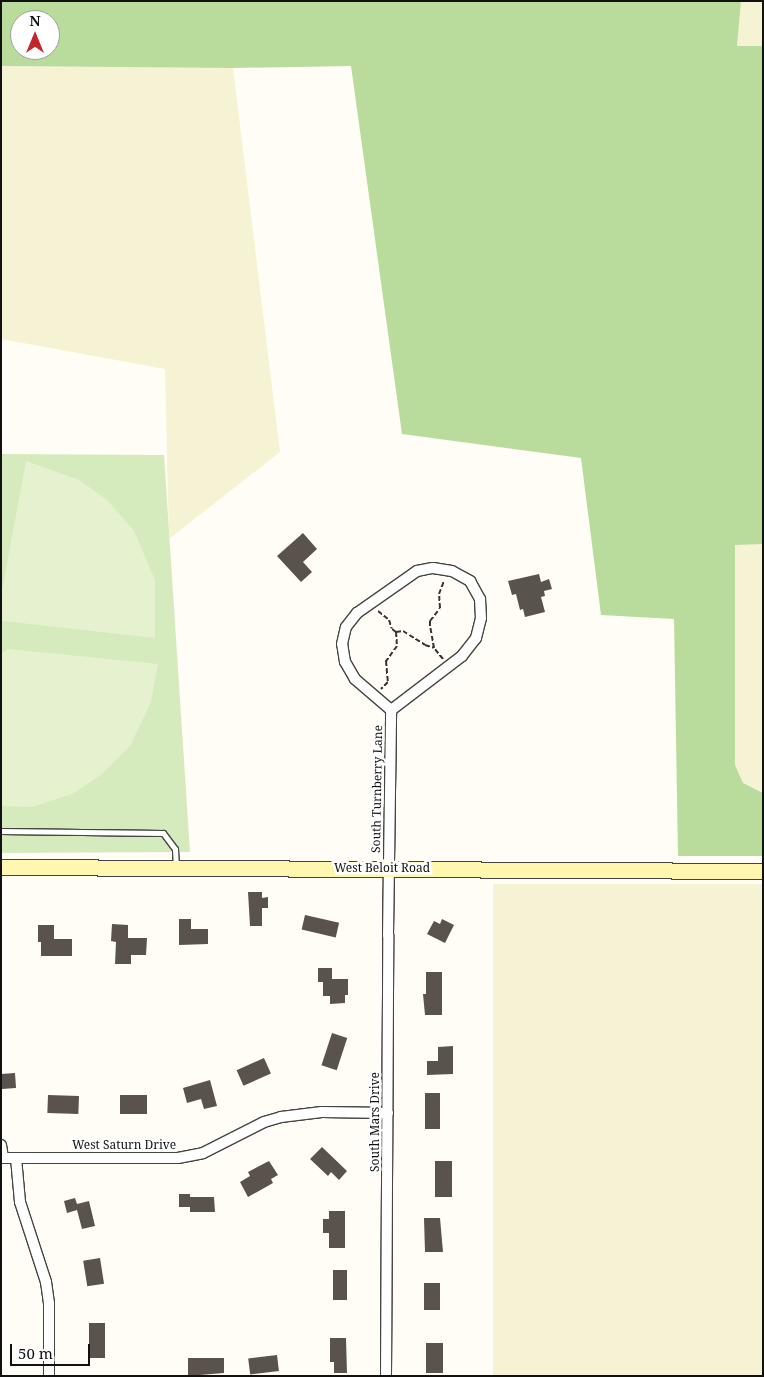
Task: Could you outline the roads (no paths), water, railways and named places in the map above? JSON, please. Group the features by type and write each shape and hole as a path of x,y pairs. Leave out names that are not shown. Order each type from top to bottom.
{"main road":[{"name":"West Beloit Road","path":"1,867 763,871"}],"street":[{"name":"South Turnberry Lane","path":"434,568 452,571 470,581 480,599 481,618 476,638 462,656 391,710 355,679 345,662 342,644 346,627 357,613 417,571 434,568"},
{"name":"South Turnberry Lane","path":"388,868 391,710"},
{"name":"South Mars Drive","path":"386,1376 388,868"},
{"name":"West Saturn Drive","path":"2,1158 178,1158 204,1153 264,1122 280,1116 322,1112 388,1113"},
{"path":"1,1146 2,1158"},
{"path":"16,1158 22,1209 46,1282 49,1303 49,1376"}],"lane":[{"path":"1,832 162,833 175,849 176,867"}]}
